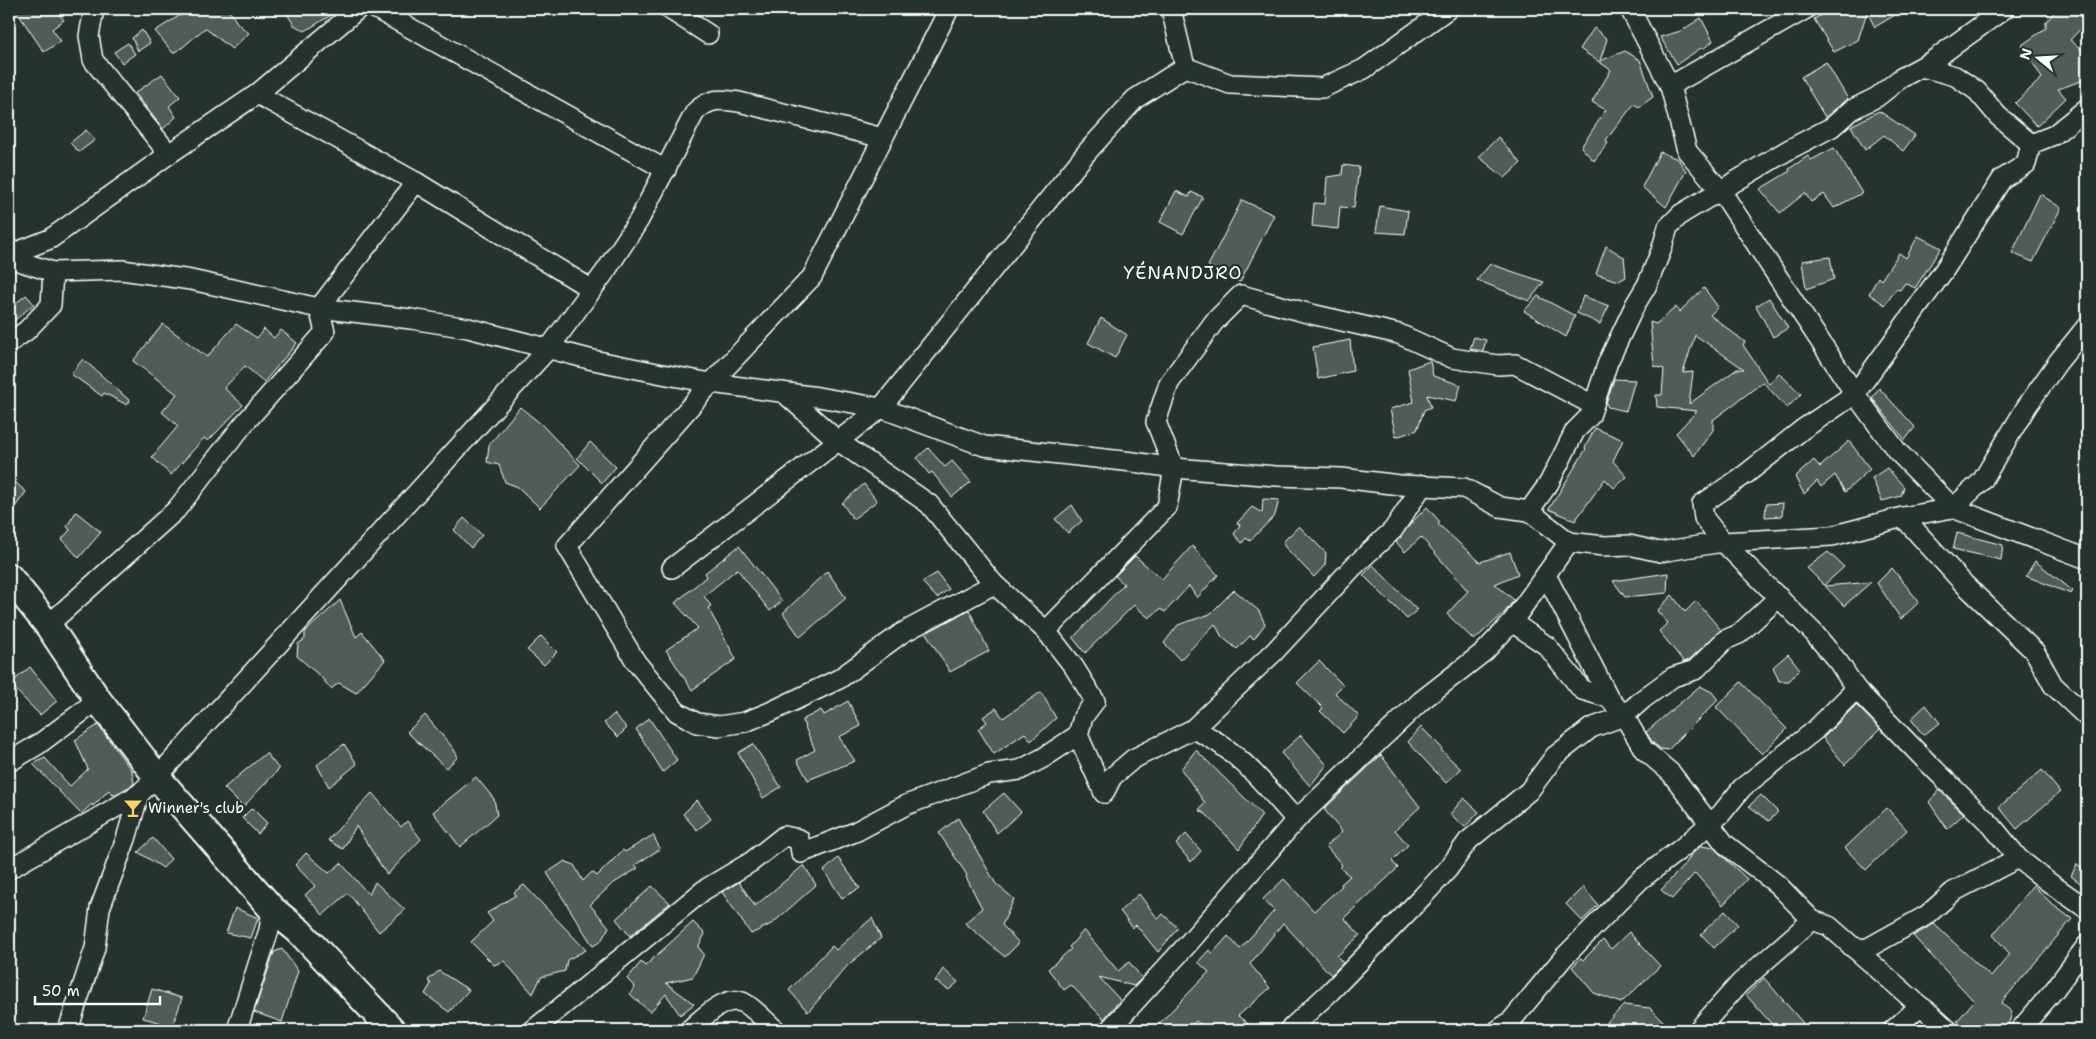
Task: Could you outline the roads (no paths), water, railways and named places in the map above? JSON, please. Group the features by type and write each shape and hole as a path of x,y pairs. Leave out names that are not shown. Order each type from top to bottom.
{"main road":[{"path":"9,577 48,625 98,700 148,786 272,909 299,931 392,1030"}],"street":[{"path":"94,9 89,36 93,60 169,154"},
{"path":"9,256 50,239 257,94 358,9"},
{"path":"376,9 666,170"},
{"path":"669,9 708,34"},
{"path":"949,9 812,277 711,383 567,546 636,662 677,712 697,723 719,726 745,722 839,679 902,632 994,584"},
{"path":"1171,9 1185,67"},
{"path":"1185,67 1230,84 1322,88 1364,69 1448,9"},
{"path":"1630,9 1670,86 1687,151 1721,191 1855,394 1897,451 1953,508 2087,559"},
{"path":"1670,86 1806,9"},
{"path":"1529,511 1549,483 1575,431 1590,416 1608,362 1635,305 1647,285 1662,251 1668,227 1681,214 1788,150 1832,127 1851,110 1877,98 1901,78 1922,67 2004,9"},
{"path":"672,568 881,408 1087,152 1135,99 1185,67"},
{"path":"1922,67 1955,76 1977,91 1998,116 2031,144"},
{"path":"257,94 416,182 591,289"},
{"path":"9,869 148,786 549,348 605,272 640,220 695,112 705,102 721,100 739,102 883,138"},
{"path":"2031,144 2054,135 2087,108"},
{"path":"2031,144 2026,164 2002,179 1945,269 1855,394 1803,429 1746,474 1702,504 1704,518 1723,542 1814,633 1856,689 1992,826 2018,858 2046,881 2087,909"},
{"path":"319,308 416,182"},
{"path":"9,256 53,272 132,272 191,280 319,308 411,319 458,327 593,360 711,383 783,392 881,408 984,446 1174,468 1276,476 1341,478 1400,485 1464,488 1500,506 1529,511 1569,542 1604,546 1629,545 1660,552 1723,542 1832,536 1903,517 1953,508 1982,481 2027,406 2058,362 2087,326"},
{"path":"9,343 26,331 51,305 53,272"},
{"path":"1046,631 1167,507 1174,468 1156,422 1169,382 1214,322 1241,295 1311,314 1399,334 1452,358 1498,365 1515,364 1593,405"},
{"path":"48,625 176,510 244,425 325,332 319,308"},
{"path":"783,392 838,441 929,504 994,584 1046,631 1074,666 1095,701 1082,717 1078,735 1104,792 1112,777 1132,759 1193,729 1274,652 1353,567 1393,530 1424,485"},
{"path":"1903,517 1958,577 2035,652 2053,685 2087,717"},
{"path":"1109,1030 1186,946 1296,820 1421,701 1485,651 1512,622 1569,542"},
{"path":"1546,575 1609,698 1624,716 1644,750 1671,773 1725,844 1778,885 1812,920 1829,926 1948,1030"},
{"path":"1289,1030 1423,896 1448,868 1468,841 1529,792 1555,756 1591,728 1624,716 1643,699 1673,678 1695,670 1725,640 1739,634 1779,597"},
{"path":"1512,622 1547,646 1582,690 1609,698"},
{"path":"1498,1030 1511,1021 1564,957 1640,880 1683,847 1721,814 1742,788 1814,731 1856,689"},
{"path":"9,762 39,744 98,700"},
{"path":"1193,729 1212,737 1257,776 1296,820"},
{"path":"533,1030 704,890 751,862 784,836 799,839 802,853 855,832 906,805 989,774 1020,770 1044,758 1078,735"},
{"path":"68,1030 95,948 100,908 148,786"},
{"path":"1852,947 1866,949 1927,915 1953,892 2018,858"},
{"path":"237,1030 269,930 272,909"},
{"path":"1698,1030 1740,983 1812,920"},
{"path":"2020,1030 2087,946"},
{"path":"689,1030 726,1001 736,1000 746,1004 776,1030"},
{"path":"1893,1030 1923,1008"},
{"path":"1907,1030 1923,1008"}],"place":[{"name":"Winner's club","path":"133,808"}],"district":[{"name":"YÉNANDJRO","path":"1183,273"}]}
